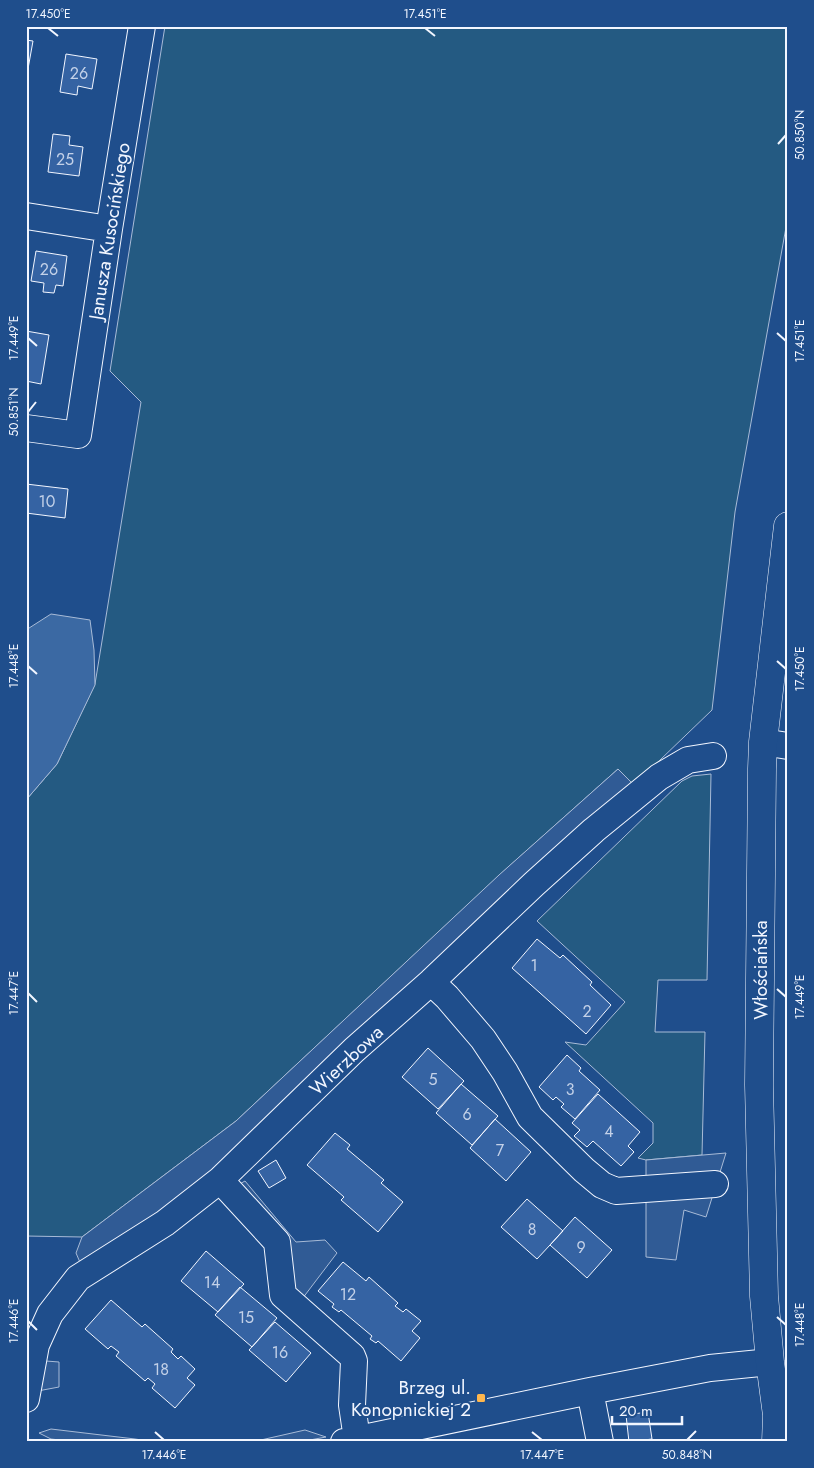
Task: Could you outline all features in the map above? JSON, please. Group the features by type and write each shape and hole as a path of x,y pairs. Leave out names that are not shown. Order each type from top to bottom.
{"main road":[{"name":"Włościańska","path":"776,1442 777,1415 764,1296 759,1085 775,744 788,526"},
{"name":"Włościańska","path":"777,1415 788,1441"}],"street":[{"name":"Janusza Kusocińskiego","path":"26,428 78,435 142,26"},
{"path":"26,216 109,229"},
{"name":"Wierzbowa","path":"26,1399 36,1345 50,1314 78,1278 165,1223 220,1180 354,1050 431,982 594,830 660,777 688,760 714,756"},
{"path":"431,982 447,997 483,1039 505,1072 522,1106 530,1116 584,1170 602,1185 616,1190 715,1184"},
{"path":"220,1180 277,1242 283,1295 352,1356 354,1361 350,1440 710,1368 770,1362"},
{"path":"590,1391 600,1442"}],"shaded area":[{"path":"165,26 788,26 788,216 735,512 712,710 634,785 618,769 506,869 236,1121 82,1237 26,1236 26,800 57,764 95,684 141,402 110,371"},
{"path":"51,614 90,620 94,650 95,685 57,764 26,800 26,630"},
{"path":"618,769 641,792 225,1175 85,1274 76,1253 82,1237 236,1121 499,875"},
{"path":"711,774 707,980 658,980 655,1032 705,1032 702,1155 646,1160 638,1158 653,1143 653,1123 565,1042 586,1045 625,1002 537,921 682,781 692,776"},
{"path":"726,1153 706,1217 684,1210 676,1260 646,1257 646,1160"},
{"path":"245,1181 296,1242 325,1240 337,1253 296,1307 277,1242 229,1190"},
{"path":"33,1360 59,1362 59,1387 27,1393"},
{"path":"51,1429 155,1442 77,1442 51,1439 39,1433"},
{"path":"305,1430 326,1437 299,1442 252,1442"}],"building":[{"path":"26,40 33,41 26,80"},
{"path":"66,54 97,59 92,89 78,86 77,95 60,92"},
{"path":"53,134 70,136 69,145 83,147 79,176 48,172"},
{"path":"36,251 67,256 63,286 56,285 54,293 43,292 44,283 31,281"},
{"path":"26,331 49,335 41,384 26,381"},
{"path":"26,484 68,489 65,518 26,513"},
{"path":"537,939 560,958 563,955 592,982 590,985 611,1005 586,1034 512,968"},
{"path":"428,1048 464,1081 438,1109 402,1077"},
{"path":"567,1055 581,1068 579,1071 600,1090 575,1119 561,1107 564,1104 556,1097 553,1100 539,1087"},
{"path":"461,1084 498,1116 472,1145 436,1113"},
{"path":"598,1094 640,1132 628,1146 634,1152 621,1166 593,1141 587,1147 574,1136 580,1130 572,1123"},
{"path":"495,1119 531,1152 506,1181 470,1148"},
{"path":"335,1133 350,1145 347,1149 384,1180 381,1183 403,1202 378,1232 341,1200 344,1197 307,1165"},
{"path":"276,1160 286,1178 269,1188 258,1171"},
{"path":"527,1199 563,1231 537,1259 501,1227"},
{"path":"575,1217 612,1250 587,1278 550,1245"},
{"path":"206,1251 244,1284 218,1312 181,1281"},
{"path":"343,1262 366,1281 369,1277 398,1303 395,1306 403,1312 406,1309 421,1321 412,1331 420,1338 401,1361 378,1341 376,1343 370,1339 372,1336 341,1310 339,1312 332,1307 334,1304 318,1291"},
{"path":"240,1287 277,1318 252,1347 215,1315"},
{"path":"111,1300 142,1327 145,1324 173,1349 171,1352 178,1359 181,1356 195,1369 187,1378 195,1385 175,1408 152,1388 155,1384 148,1378 145,1381 116,1356 119,1352 111,1346 108,1349 85,1329"},
{"path":"275,1322 311,1353 286,1382 249,1350"},
{"path":"648,1412 652,1439 629,1442 626,1415"}],"place":[{"name":"Brzeg ul. Konopnickiej 2","path":"481,1398"}]}
